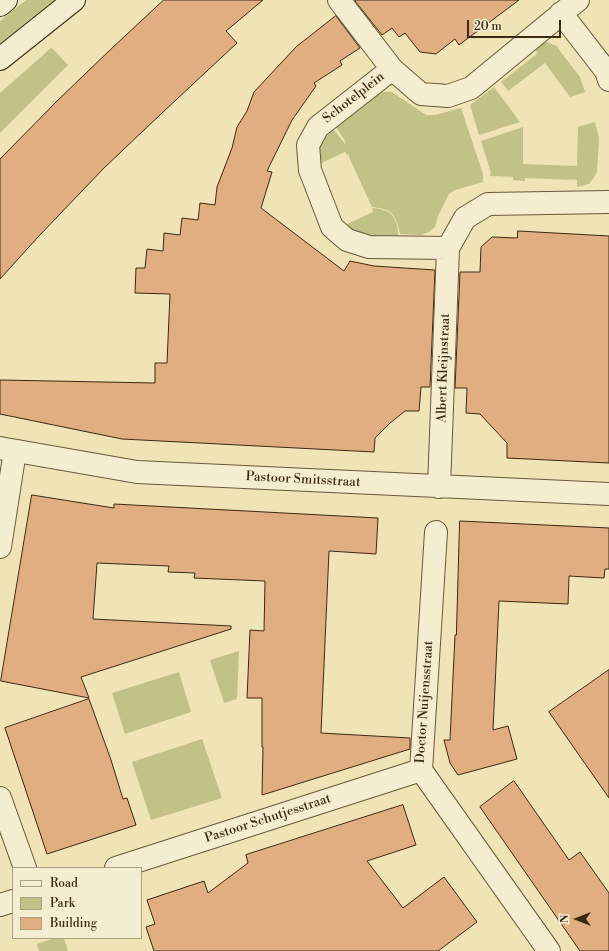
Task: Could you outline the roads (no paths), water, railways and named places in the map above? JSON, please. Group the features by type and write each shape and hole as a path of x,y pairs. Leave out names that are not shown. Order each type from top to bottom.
{"street":[{"path":"0,5 6,0"},
{"path":"0,58 74,0"},
{"path":"339,0 392,69"},
{"name":"Schotelplein","path":"448,248 369,247 347,240 332,228 310,170 308,145 318,127 392,69 421,94 448,96 471,88 578,0"},
{"path":"561,13 606,71 609,80"},
{"path":"448,248 465,218 488,204 609,202"},
{"name":"Albert Kleijnstraat","path":"439,487 448,248"},
{"path":"0,547 8,449"},
{"name":"Pastoor Smitsstraat","path":"8,449 137,472 609,494"},
{"name":"Doctor Nuijensstraat","path":"436,532 421,770 549,951"},
{"name":"Pastoor Schutjesstraat","path":"119,867 421,770"},
{"path":"0,798 25,867"},
{"path":"0,905 12,901"}]}
